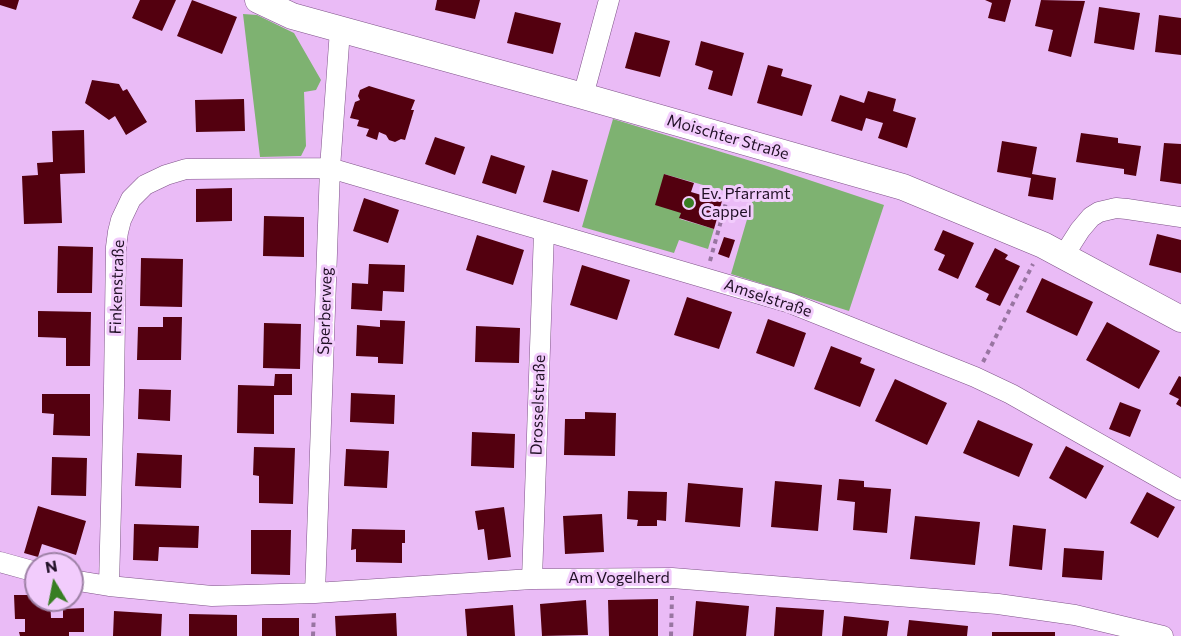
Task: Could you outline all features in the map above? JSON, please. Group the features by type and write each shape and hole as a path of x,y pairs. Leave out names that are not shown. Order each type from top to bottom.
{"street":[{"name":"Moischter Straße","path":"258,0 292,16 340,30 903,187 976,215 1064,255 1181,319"},
{"path":"583,96 609,0"},
{"name":"Sperberweg","path":"315,593 330,168 340,30"},
{"name":"Amselstraße","path":"330,168 790,303 975,377 1011,394 1181,490"},
{"name":"Finkenstraße","path":"109,586 116,248 121,220 131,199 145,185 154,180 186,169 330,168"},
{"path":"1064,255 1080,230 1091,217 1099,212 1116,208 1181,217"},
{"name":"Drosselstraße","path":"532,579 544,232"},
{"path":"0,562 24,569"},
{"name":"Am Vogelherd","path":"84,582 212,596 315,593 532,579 672,578 998,604 1076,615 1163,636"}],"path":[{"path":"705,279 727,199"},
{"path":"981,365 1032,266"},
{"path":"671,636 672,578"}],"green space":[{"path":"243,14 257,15 294,33 321,80 316,90 304,92 306,146 301,156 260,157"},
{"path":"613,119 764,165 884,205 849,311 731,274 753,199 664,174 681,213 680,219 714,229 708,249 679,240 674,253 582,227"}],"building":[{"path":"0,0 19,0 16,10 0,5"},
{"path":"140,0 176,0 162,31 132,18"},
{"path":"192,0 237,17 222,54 177,36"},
{"path":"437,0 480,0 475,19 435,10"},
{"path":"985,0 1011,0 1005,22 988,18 992,3"},
{"path":"1041,0 1085,1 1071,57 1048,51 1053,30 1035,26"},
{"path":"1099,7 1140,13 1134,50 1094,43"},
{"path":"515,12 561,23 553,54 507,43"},
{"path":"1159,15 1181,18 1181,55 1155,52"},
{"path":"635,32 670,41 660,77 625,68"},
{"path":"701,41 744,53 732,96 708,89 713,71 695,65"},
{"path":"768,65 783,69 781,76 812,85 802,116 757,103"},
{"path":"92,80 119,84 123,91 127,89 147,122 126,135 115,116 109,120 85,103"},
{"path":"369,86 415,100 405,140 395,142 379,132 377,140 366,136 369,129 357,126 359,120 350,118 355,102 360,100 358,96 360,90"},
{"path":"868,91 896,99 893,111 916,118 907,148 878,138 883,123 866,118 862,131 831,121 840,95 864,103"},
{"path":"244,99 245,131 196,132 195,100"},
{"path":"84,130 85,173 60,174 62,223 24,224 22,176 38,175 37,163 53,162 52,131"},
{"path":"1081,133 1118,138 1118,143 1141,146 1136,176 1124,174 1124,169 1076,162"},
{"path":"435,137 465,147 455,175 425,164"},
{"path":"1002,141 1037,147 1032,174 1056,178 1053,200 1028,196 1031,178 997,172"},
{"path":"1164,143 1181,144 1181,184 1160,181"},
{"path":"491,155 525,166 516,194 482,183"},
{"path":"552,170 588,180 579,212 543,202"},
{"name":"Ev. Pfarramt Cappel","path":"664,174 694,183 691,192 722,201 714,229 679,218 681,213 655,205"},
{"path":"232,188 232,221 196,222 196,189"},
{"path":"364,198 399,210 388,243 353,231"},
{"path":"264,216 304,217 304,257 263,256"},
{"path":"943,230 974,243 958,279 938,270 945,255 934,250"},
{"path":"1157,234 1181,240 1181,273 1149,265"},
{"path":"477,235 524,250 513,285 466,270"},
{"path":"724,237 735,240 729,258 718,254"},
{"path":"58,246 93,247 92,293 57,293"},
{"path":"995,248 1008,255 1005,259 1020,266 1000,306 986,300 989,294 975,287"},
{"path":"141,258 183,259 182,307 140,306"},
{"path":"369,264 405,265 404,292 383,291 382,311 351,309 352,283 368,284"},
{"path":"582,265 630,280 617,320 570,305"},
{"path":"1042,278 1093,302 1077,336 1026,312"},
{"path":"687,297 732,312 719,349 674,335"},
{"path":"38,311 91,312 90,366 66,366 66,338 38,337"},
{"path":"163,317 182,317 181,360 137,360 138,327 163,327"},
{"path":"768,319 806,333 794,367 756,353"},
{"path":"380,320 405,321 403,364 378,363 378,357 356,356 357,325 380,327"},
{"path":"1107,322 1160,351 1139,389 1086,360"},
{"path":"264,323 301,324 300,369 263,368"},
{"path":"476,326 520,328 519,363 475,362"},
{"path":"831,346 862,358 860,363 875,369 860,407 814,389"},
{"path":"275,374 292,374 292,395 274,395 274,434 237,433 238,385 274,386"},
{"path":"1179,376 1181,377 1181,407 1176,404 1179,399 1169,394"},
{"path":"895,379 947,403 927,445 875,421"},
{"path":"139,389 171,390 170,421 138,419"},
{"path":"351,393 395,395 394,424 350,422"},
{"path":"42,394 90,394 90,436 53,435 54,414 42,413"},
{"path":"1120,402 1141,410 1130,437 1109,429"},
{"path":"585,412 616,413 615,456 564,455 565,419 585,419"},
{"path":"978,420 1033,444 1019,477 963,453"},
{"path":"472,432 515,434 514,468 471,466"},
{"path":"1066,446 1104,466 1086,499 1049,478"},
{"path":"254,447 295,448 293,504 259,503 259,476 253,475"},
{"path":"346,449 389,451 387,488 344,486"},
{"path":"137,453 182,455 181,488 135,486"},
{"path":"52,457 87,458 86,496 51,495"},
{"path":"839,479 864,481 864,487 891,489 887,533 853,530 855,502 837,500"},
{"path":"775,481 822,485 818,531 771,527"},
{"path":"688,483 743,488 740,527 685,522"},
{"path":"628,491 667,492 666,521 657,520 657,526 637,526 638,520 627,519"},
{"path":"1147,492 1175,507 1158,538 1130,523"},
{"path":"38,506 86,521 77,552 67,552 42,544 40,552 24,552"},
{"path":"504,507 511,557 488,560 484,529 478,530 475,511"},
{"path":"602,514 604,552 565,554 563,516"},
{"path":"915,516 980,522 975,565 910,559"},
{"path":"134,524 199,526 198,548 159,547 158,561 133,560"},
{"path":"1013,525 1046,529 1042,570 1009,566"},
{"path":"352,529 405,530 405,543 402,543 402,563 356,562 356,549 351,550"},
{"path":"251,530 291,530 290,575 251,574"},
{"path":"1064,548 1104,551 1102,580 1062,577"},
{"path":"14,595 24,595 24,612 51,612 51,618 63,618 63,612 84,612 84,632 69,632 69,636 20,636 19,632 25,632 25,619 15,619"},
{"path":"658,599 658,636 609,636 608,600"},
{"path":"586,600 588,635 542,636 540,604"},
{"path":"696,601 749,606 746,636 693,636"},
{"path":"513,605 515,636 467,636 465,609"},
{"path":"776,607 824,610 822,636 774,636"},
{"path":"114,611 162,614 161,636 113,636"},
{"path":"396,613 397,636 336,636 335,616"},
{"path":"189,614 237,615 237,636 189,636"},
{"path":"844,616 889,621 887,636 842,636"},
{"path":"262,618 299,618 299,636 262,636"},
{"path":"909,620 968,626 967,636 907,636"},
{"path":"992,632 1055,632 1055,636 992,636"}],"place":[{"name":"Ev. Pfarramt Cappel","path":"689,203"}]}
